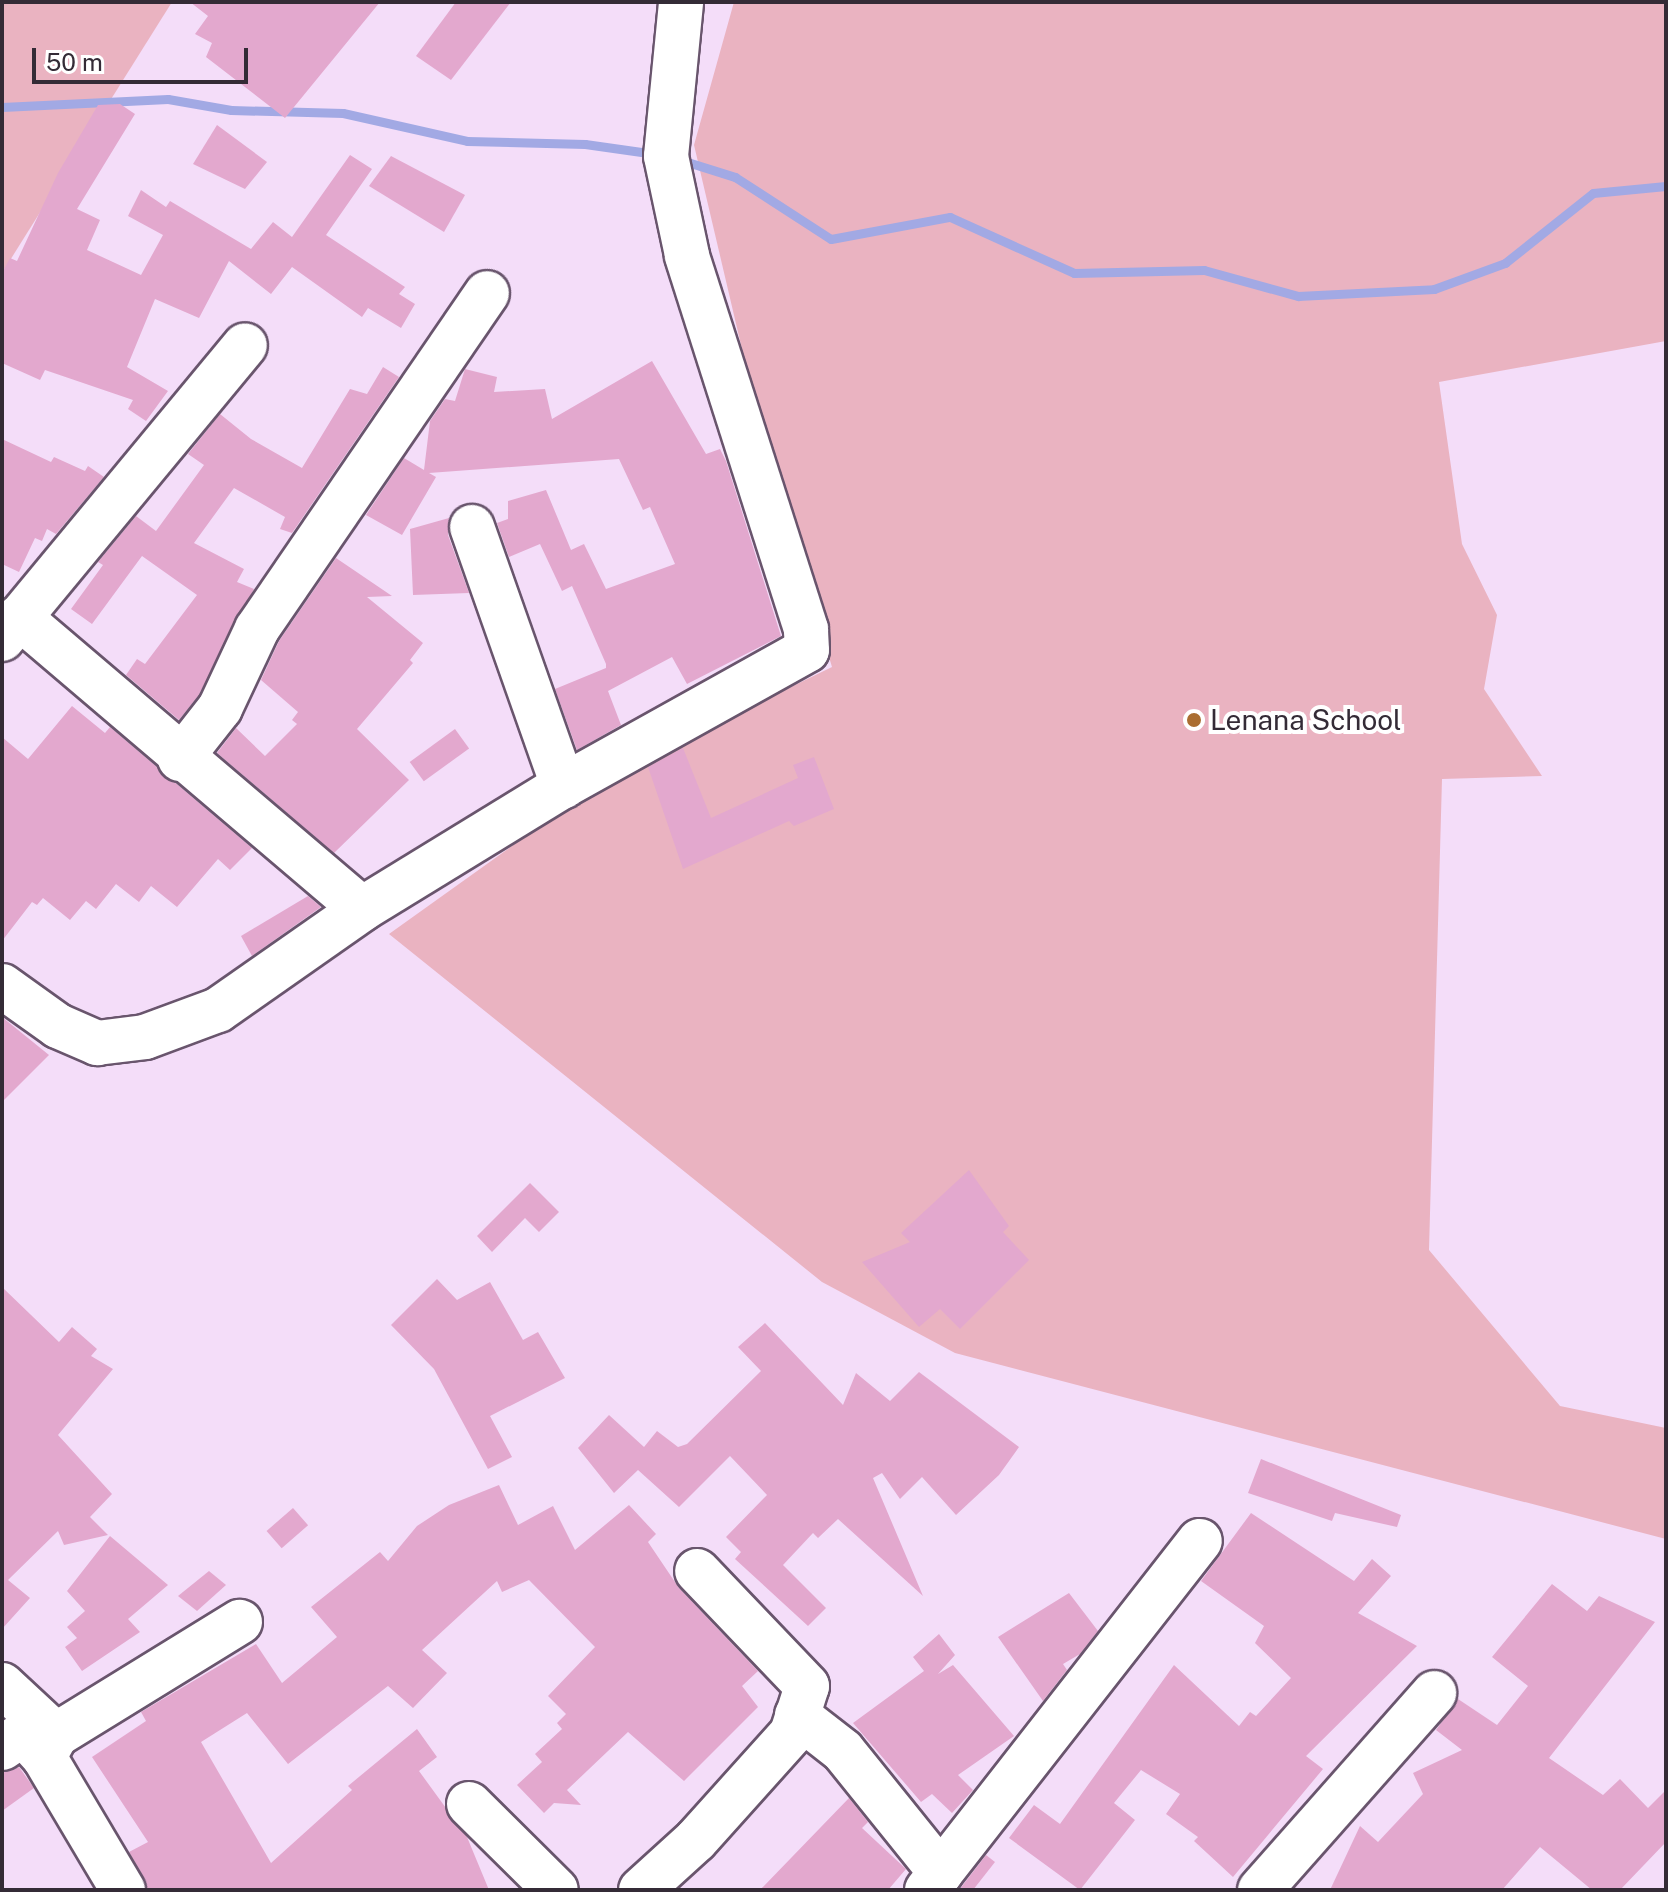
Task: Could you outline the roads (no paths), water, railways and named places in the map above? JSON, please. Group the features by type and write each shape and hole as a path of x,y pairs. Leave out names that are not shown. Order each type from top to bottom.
{"street":[{"path":"2,986 58,1026 97,1043 145,1037 218,1010 362,909 563,786 810,645 687,255 666,156 681,2"},
{"path":"180,759 220,708 257,629 487,293"},
{"path":"245,345 10,628 180,759 362,909"},
{"path":"472,527 563,786"},
{"path":"797,1715 843,1751 934,1882 1200,1541"},
{"path":"641,1890 696,1840 792,1733 807,1686 697,1571"},
{"path":"34,1747 240,1622"},
{"path":"2,1685 34,1747 123,1890"},
{"path":"1260,1890 1434,1693"},
{"path":"469,1804 556,1890"}],"waterway":[{"path":"2,107 168,99 231,110 343,113 467,141 585,144 655,154"},
{"path":"681,160 735,177 831,239 950,217 1074,273 1204,270 1298,296 1434,289 1505,263 1593,193 1666,186"}],"place":[{"name":"Lenana School","path":"1194,720"}]}
